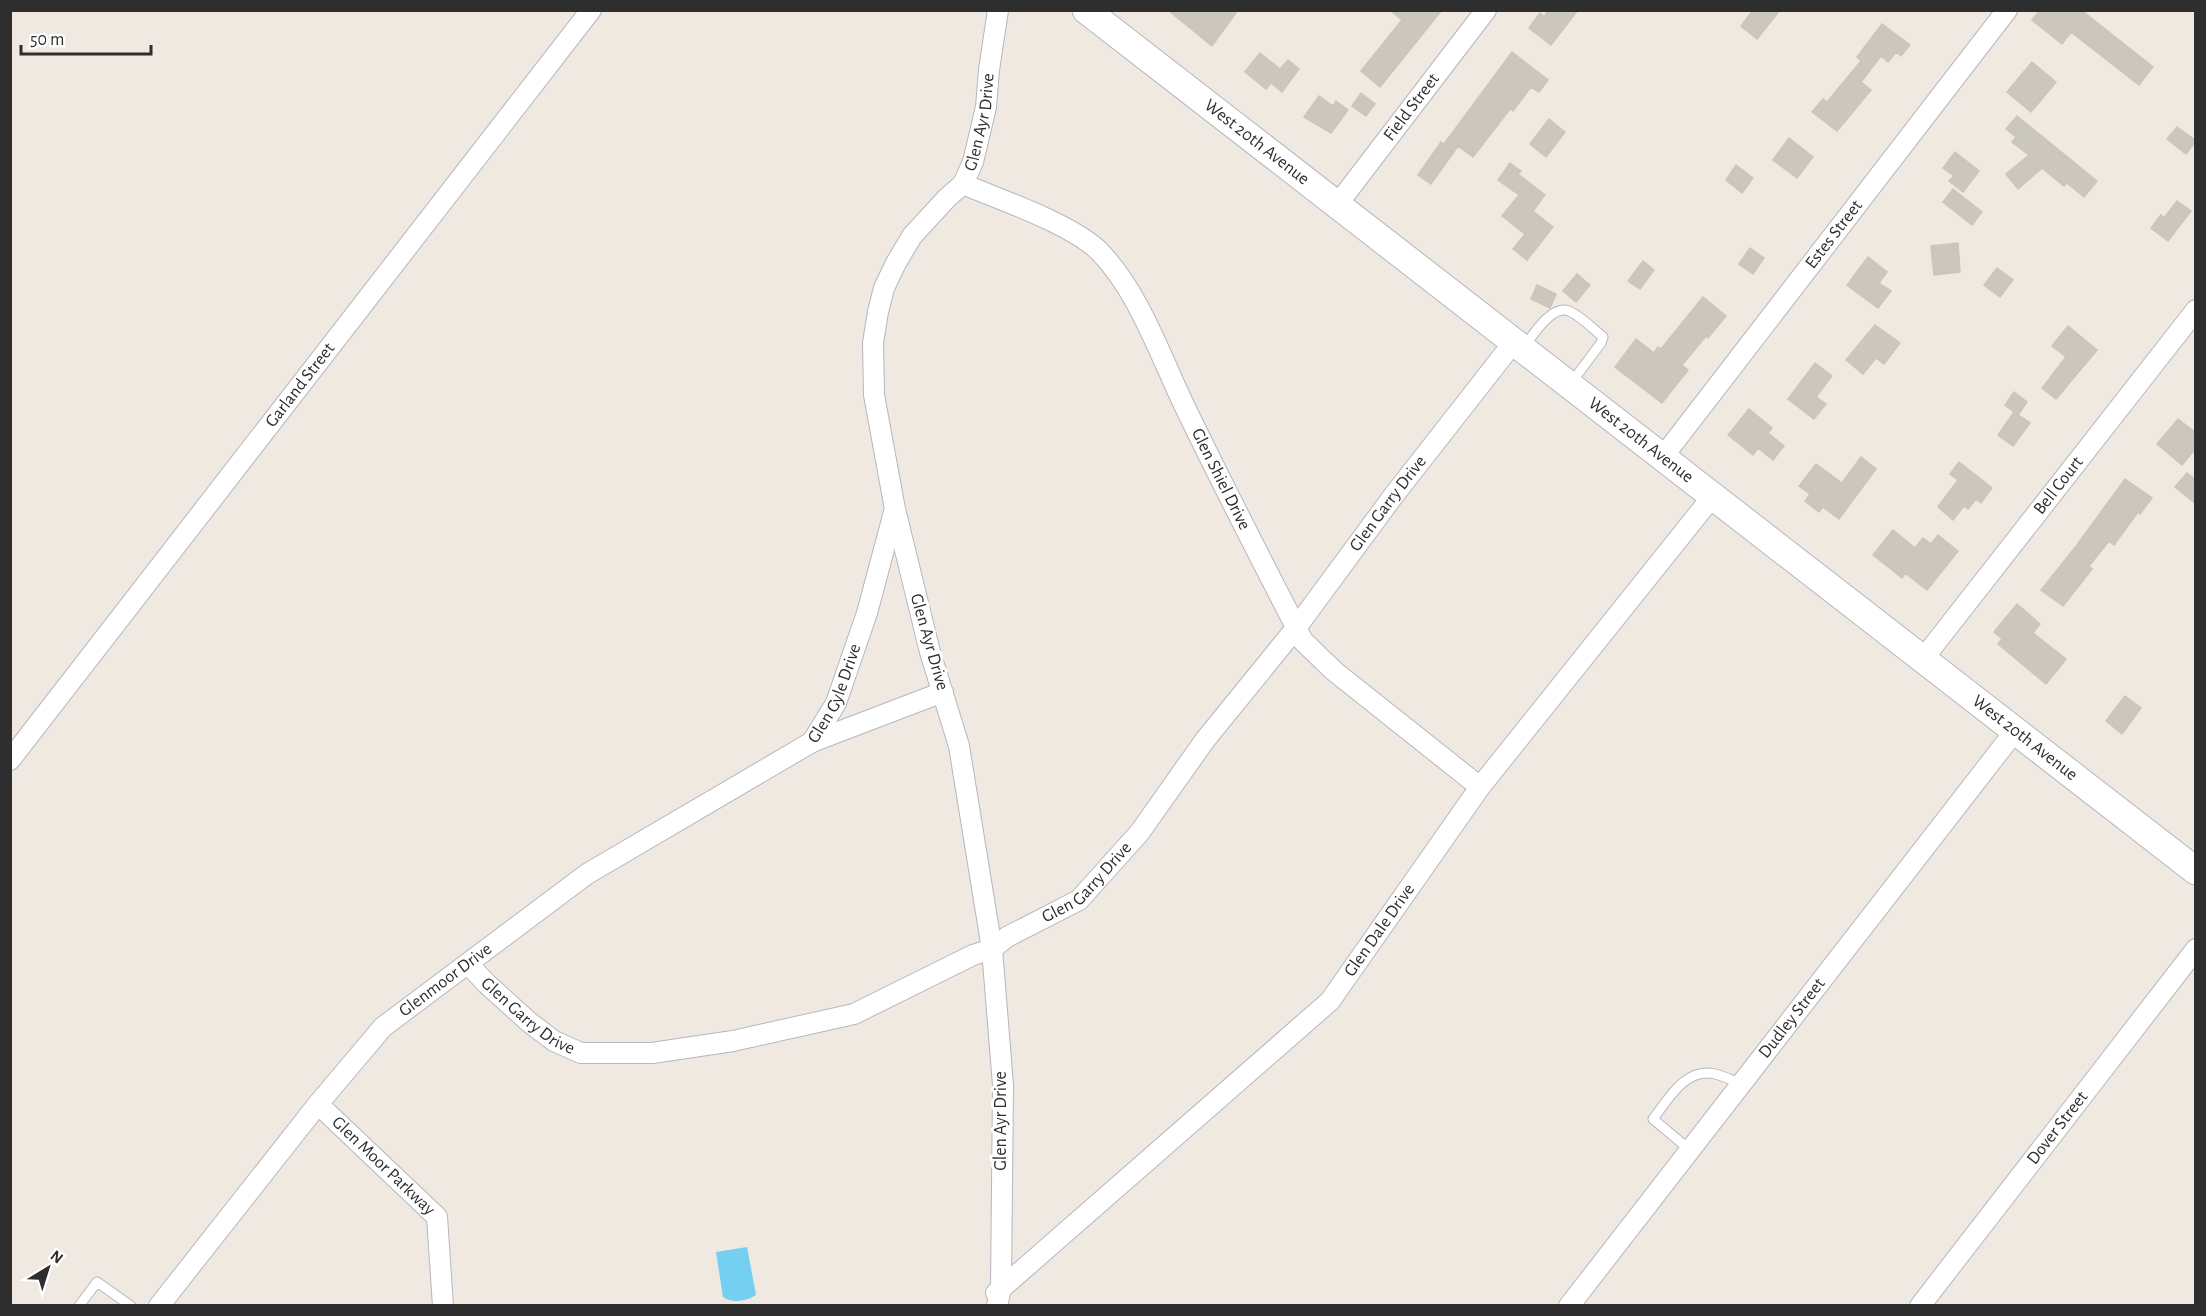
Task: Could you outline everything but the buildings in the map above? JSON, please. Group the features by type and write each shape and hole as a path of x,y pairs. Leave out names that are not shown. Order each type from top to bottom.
{"street":[{"name":"Garland Street","path":"10,760 591,10"},
{"name":"Glen Ayr Drive","path":"998,10 986,107 973,162 963,184 912,236 884,288 873,343 874,395 895,508 930,652 961,757 992,949 1003,1085 999,1297"},
{"name":"West 20th Avenue","path":"1086,10 2196,871"},
{"name":"Field Street","path":"1337,205 1486,10"},
{"name":"Estes Street","path":"1662,458 2007,10"},
{"name":"Glen Shiel Drive","path":"963,184 1070,231 1096,249 1112,266 1140,312 1303,642 1334,671 1480,787"},
{"name":"Bell Court","path":"1923,659 2196,310"},
{"name":"Glen Garry Drive","path":"468,964 487,984 554,1041 581,1053 652,1053 733,1041 854,1014 973,955 992,949 1007,937 1079,900 1140,832 1204,740 1296,628 1394,495 1518,346"},
{"name":"Glen Dale Drive","path":"984,1305 999,1297 1330,1001 1480,787 1712,497"},
{"name":"Glen Gyle Drive","path":"812,742 836,703 867,613 895,508"},
{"name":"Glen Gyle Drive","path":"812,742 943,692"},
{"name":"Dudley Street","path":"1569,1305 2015,731"},
{"name":"Glenmoor Drive","path":"159,1305 318,1104 383,1027 587,874 812,742"},
{"name":"Dover Street","path":"1920,1305 2196,949"},
{"name":"Glen Moor Parkway","path":"318,1104 437,1218 443,1305"}],"lane":[{"path":"1518,346 1546,319 1558,311 1568,311 1603,337 1601,343 1569,385"},
{"path":"1690,1150 1653,1119 1683,1081 1697,1075 1713,1073 1742,1084"},
{"path":"79,1305 97,1282 130,1305"}],"water":[{"path":"747,1247 756,1295 740,1301 727,1299 723,1297 716,1252"}]}
